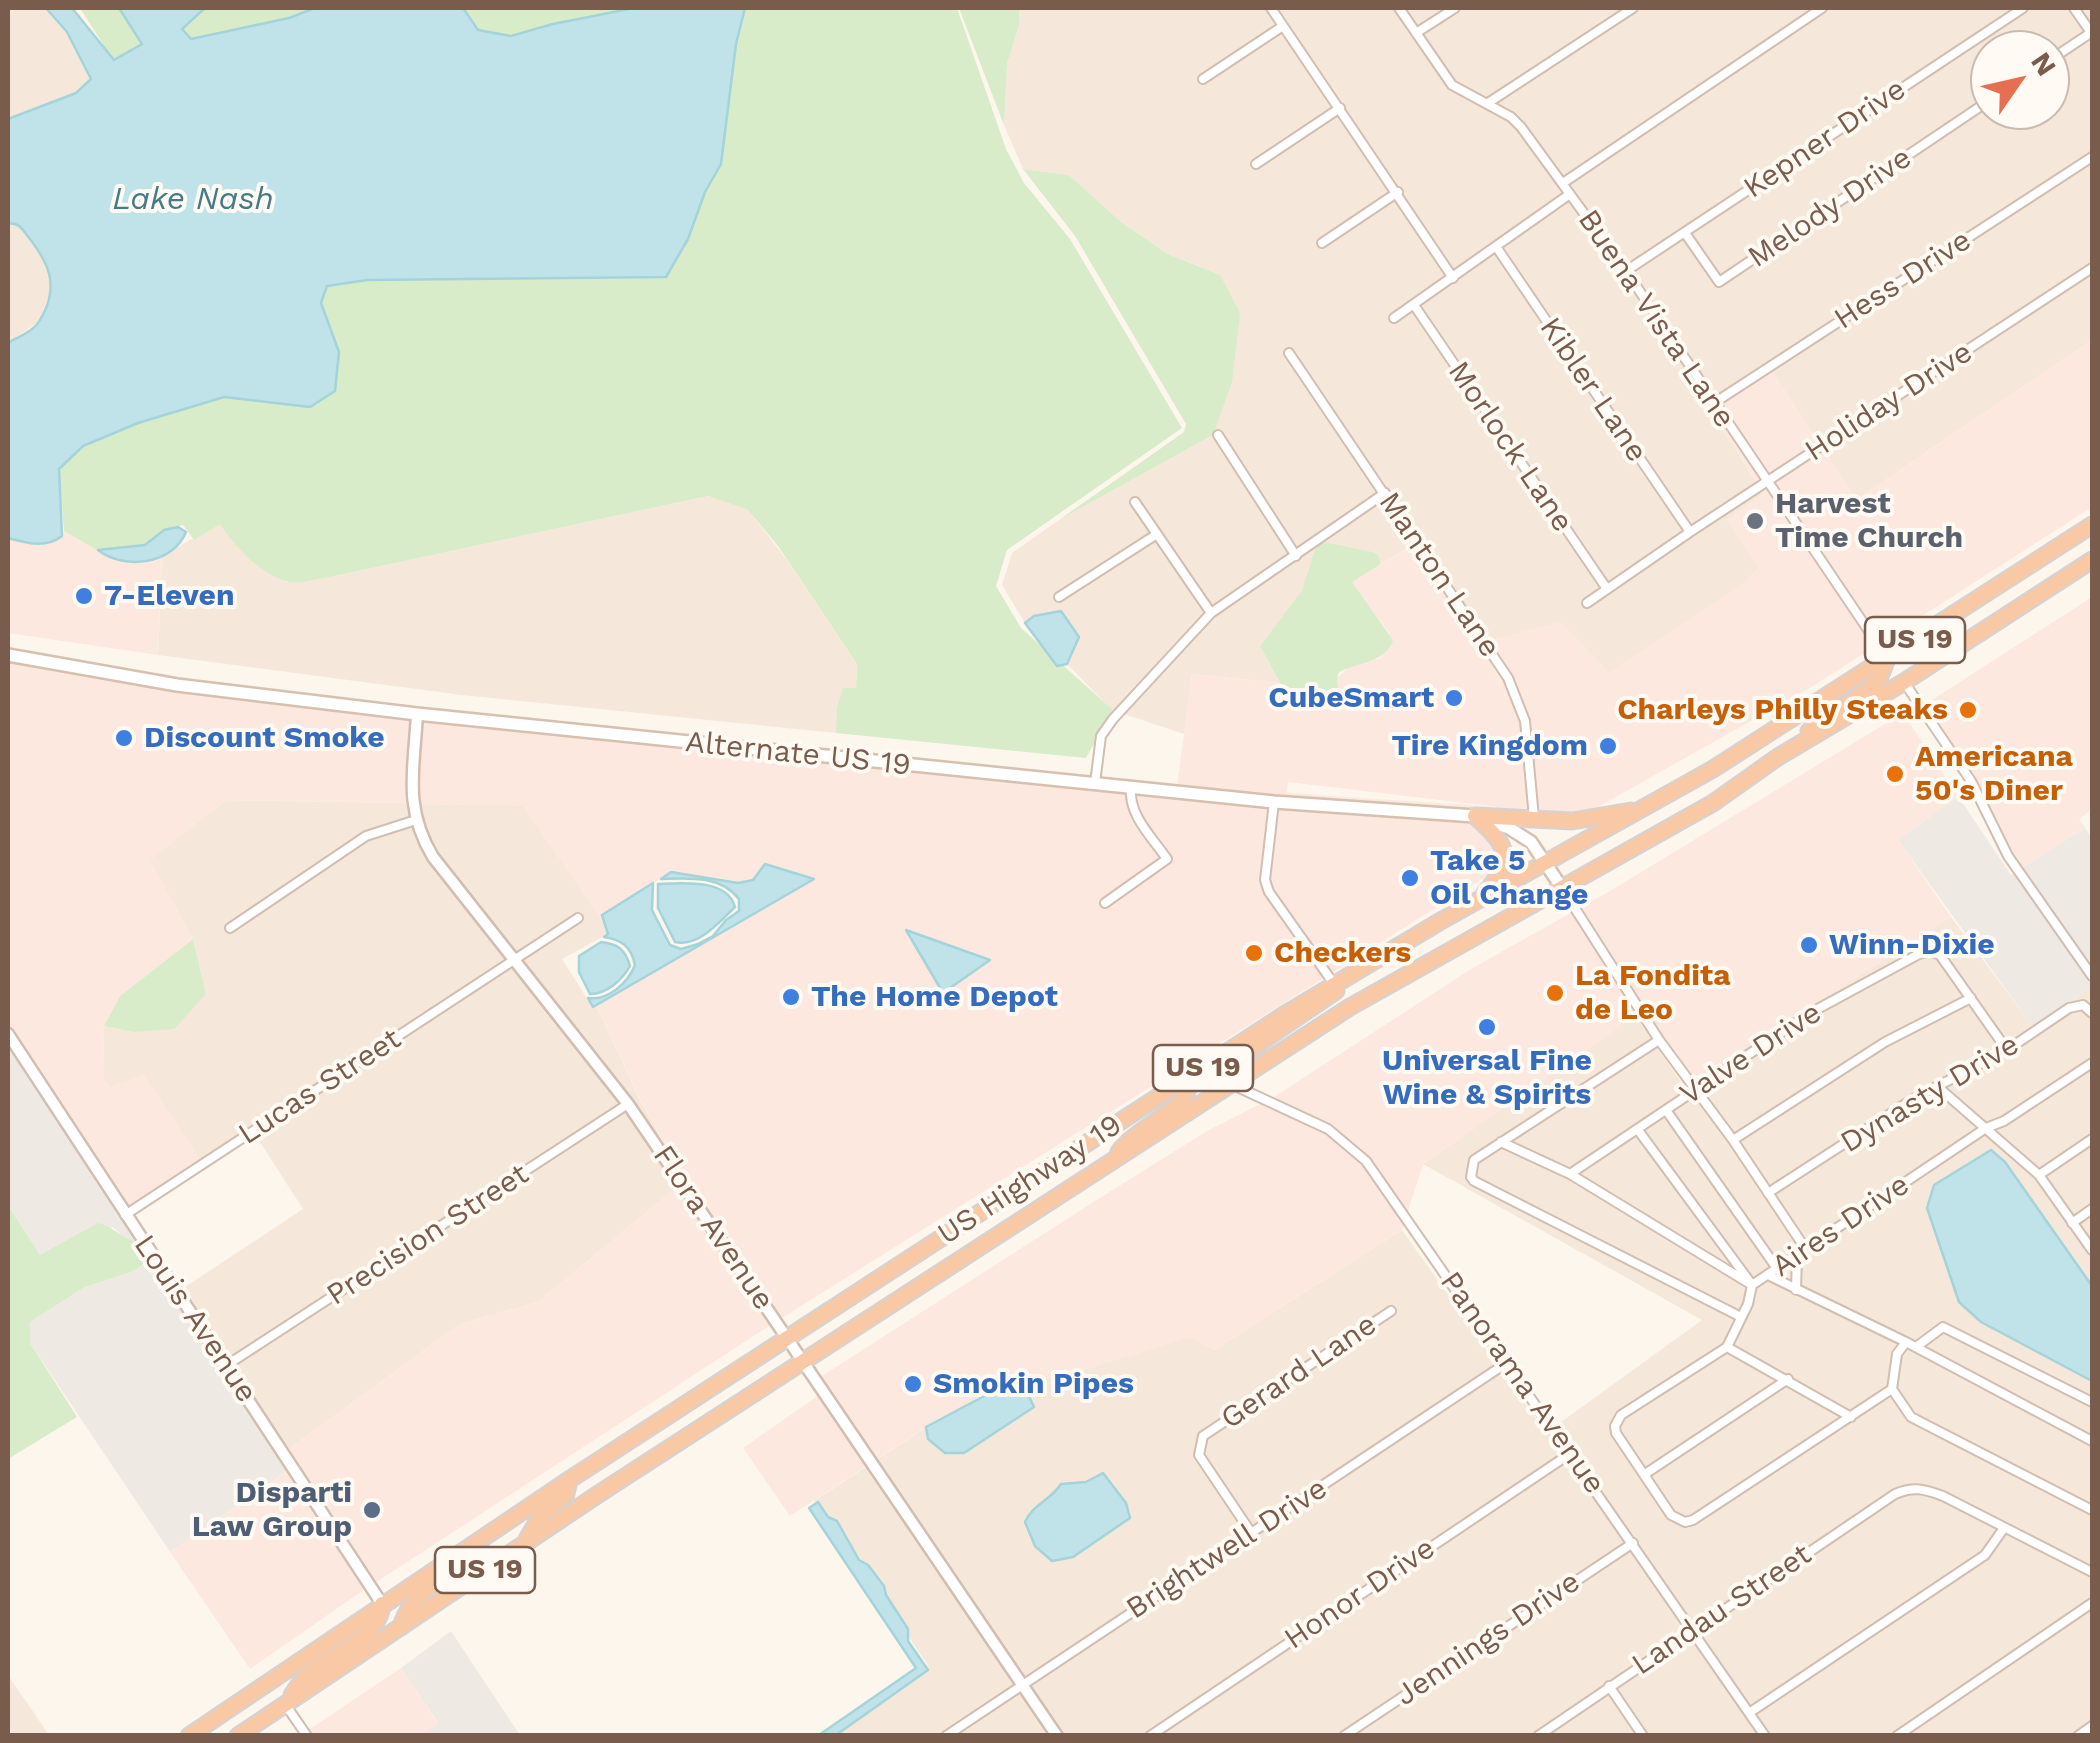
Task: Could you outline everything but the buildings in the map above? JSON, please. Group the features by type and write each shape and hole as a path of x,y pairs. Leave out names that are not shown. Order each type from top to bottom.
{"highway":[{"name":"US Highway 19","path":"188,1736 569,1480 1334,984 1770,735 2092,525"},
{"name":"US Highway 19","path":"238,1736 804,1361 1398,978 1713,802 1778,756 1904,682 2092,560"},
{"path":"1778,756 1824,718 1871,687 1887,658"},
{"path":"1476,816 1595,819 1647,808"},
{"path":"1476,816 1498,838 1505,860 1498,878 1478,901"},
{"path":"1231,1084 1230,1066 1236,1058 1324,1001 1367,964"},
{"path":"1112,1161 1130,1136 1183,1101 1188,1089 1184,1081"},
{"path":"524,1544 540,1517 566,1494 569,1480"},
{"path":"401,1626 406,1608 445,1576 461,1552"},
{"path":"286,1704 305,1676 373,1627 382,1615 382,1604"}],"main road":[{"name":"Alternate US 19","path":"8,655 177,685 417,714 1274,802 1476,816 1523,836 1562,888"}],"street":[{"path":"1271,8 1454,278"},
{"name":"Buena Vista Lane","path":"1399,8 1452,85 1488,103 1521,127 1626,270 1887,658"},
{"path":"1416,33 1455,8"},
{"path":"1488,103 1633,8"},
{"path":"1563,183 1822,8"},
{"name":"Kepner Drive","path":"1626,270 2023,8"},
{"path":"2070,47 2092,33 2074,8"},
{"path":"1203,79 1283,26"},
{"path":"1256,164 1340,108"},
{"name":"Melody Drive","path":"1685,232 1719,282 1970,113"},
{"name":"Hess Drive","path":"1714,403 2092,157"},
{"path":"1322,243 1398,192"},
{"path":"1394,318 1570,194"},
{"name":"Kibler Lane","path":"1497,248 1690,532"},
{"name":"Holiday Drive","path":"1587,603 2092,268"},
{"name":"Morlock Lane","path":"1414,304 1606,590"},
{"name":"Manton Lane","path":"1290,352 1516,695 1524,721 1534,819"},
{"path":"1218,435 1296,556"},
{"path":"1095,783 1101,736 1212,613 1384,494"},
{"path":"1136,502 1212,613"},
{"path":"1059,598 1157,534"},
{"path":"1904,682 1971,782 2008,856 2092,976"},
{"name":"Flora Avenue","path":"417,714 412,804 433,857 628,1104 1057,1736"},
{"path":"1105,904 1167,859 1135,813 1130,802 1132,787"},
{"path":"1274,802 1266,880 1269,892 1334,984"},
{"path":"230,928 366,836 416,820"},
{"path":"1562,888 1659,1040 1768,1193 1801,1251 1796,1290"},
{"name":"Lucas Street","path":"126,1215 578,918"},
{"name":"Valve Drive","path":"1570,1174 1812,1012 1919,954 1930,951 1940,955 1971,998"},
{"path":"1733,1140 1885,1042 1971,998 2007,1050"},
{"name":"Dynasty Drive","path":"1768,1193 1914,1099 2007,1050 2069,1008 2082,1005 2092,1012"},
{"name":"Louis Avenue","path":"8,1034 382,1604"},
{"path":"1659,1040 1474,1160 1470,1172 1474,1181 1741,1317"},
{"name":"Aires Drive","path":"1727,1347 1752,1286 1770,1276 1776,1267 2092,1063"},
{"name":"Panorama Avenue","path":"1231,1084 1328,1129 1352,1147 1378,1176 1765,1736"},
{"path":"1938,1087 2039,1175 2092,1250"},
{"name":"Precision Street","path":"228,1366 628,1104"},
{"path":"1666,1110 1776,1267"},
{"path":"1638,1130 1752,1286"},
{"path":"2039,1175 2092,1139"},
{"path":"1501,1142 1570,1174 1752,1286"},
{"path":"2072,1223 2092,1209"},
{"path":"1770,1276 1916,1347 2092,1441"},
{"name":"Gerard Lane","path":"1252,1534 1199,1455 1202,1436 1391,1311"},
{"path":"1916,1347 1943,1327 2092,1402"},
{"path":"1906,1342 1897,1354 1892,1389 1911,1417 2092,1510"},
{"path":"1851,1417 1727,1347 1620,1415 1615,1426 1671,1515 1684,1522 1693,1520 1851,1417 1892,1389"},
{"name":"Brightwell Drive","path":"946,1736 1508,1362"},
{"path":"1645,1474 1788,1380"},
{"name":"Honor Drive","path":"1150,1736 1571,1453"},
{"name":"Landau Street","path":"1538,1736 1692,1628 1908,1488 1943,1496 2004,1528"},
{"path":"1749,1713 1986,1555 2004,1528 2092,1572"},
{"name":"Jennings Drive","path":"1344,1736 1633,1542"},
{"path":"1897,1736 2092,1603"},
{"path":"1610,1686 1643,1736"},
{"path":"286,1704 307,1736"},
{"path":"2078,1736 2092,1726"}],"shaded area":[{"path":"8,8 46,8 67,32 91,80 76,93 8,119"},
{"path":"1019,8 2092,8 2092,340 1856,500 1770,368 1709,408 1764,494 1760,567 1742,586 1609,673 1487,641 1446,574 1418,542 1381,564 1376,552 1302,590 1260,646 1280,683 1192,674 1184,734 1112,710 1067,664 1079,637 1034,616 1025,623 1002,585 1012,553 1059,520 1213,435 1220,275 1168,254 1121,222 1069,175 1023,169 1004,125 1007,64 1019,25"},
{"path":"8,223 21,226 41,249 51,286 41,320 8,343"},
{"path":"2092,340 2092,507 1813,686 1584,815 1478,811 1177,786 1192,674 1280,683 1335,711 1336,679 1350,666 1381,658 1390,634 1351,582 1412,546 1484,643 1502,689 1487,641 1561,622 1609,672 1741,586 1759,567 1726,520 1764,493 1709,409 1770,368 1856,500","holes":["1288,782 1499,807 1287,793"]},
{"path":"708,496 748,510 857,664 856,688 843,689 836,733 462,695 158,655 162,556 220,523 253,561 286,582 325,578"},
{"path":"64,531 108,556 152,562 162,556 158,655 8,633 8,538 32,544 62,536"},
{"path":"2092,597 2092,809 2079,819 2085,828 2020,870 1976,786 1924,705"},
{"path":"8,661 175,690 411,719 406,803 226,800 150,860 193,939 120,996 104,1026 103,1078 109,1087 144,1075 204,1165 131,1212 8,1023"},
{"path":"1903,713 1958,796 1898,840 1951,917 1685,1087 1635,1016 1423,1164 1402,1230 1214,1350 1191,1337 1058,1378 1003,1377 790,1516 743,1448 819,1395 811,1383 1095,1201 1207,1131 1274,1097 1471,969 1610,891"},
{"path":"422,720 1273,807 1473,822 1493,841 1498,856 1496,870 782,1318 671,1156 596,1005 813,879 738,883 671,872 603,915 605,924 523,806 418,804"},
{"path":"1958,796 2011,875 2085,828 2092,838 2092,997 2087,990 2033,1027 1898,840"},
{"path":"226,800 406,803 415,838 429,861 623,1107 678,1186 538,1302 460,1324 289,1449 182,1289 303,1209 256,1136 204,1165 103,1078 104,1026 133,1032 206,994 193,939 149,860"},
{"path":"418,804 523,805 605,924 608,934 562,959 593,1007 596,1005 671,1156 633,1100 438,854 426,833"},
{"path":"1951,917 2033,1027 2087,990 2092,997 2092,1735 828,1735 928,1665 814,1501 1003,1377 1058,1378 1191,1336 1214,1350 1402,1230 1546,1433 1702,1320 1423,1164 1635,1015 1684,1087"},
{"path":"8,1044 288,1470 170,1552 30,1343 30,1322 85,1287 134,1271 148,1261 113,1227 40,1255 8,1205"},
{"path":"678,1186 772,1324 375,1583 289,1449 460,1324 538,1302"},
{"path":"288,1470 365,1589 250,1669 170,1552"},
{"path":"451,1631 520,1735 422,1735 438,1723 401,1668"},
{"path":"401,1668 438,1724 422,1736 315,1735 310,1729"},
{"path":"8,1675 49,1735 8,1735"}],"green space":[{"path":"80,8 119,8 142,44 113,60"},
{"path":"205,8 315,8 289,18 191,40 182,29"},
{"path":"463,8 634,8 511,36 478,30"},
{"path":"745,8 957,8 1006,149 1024,183 1070,239 1182,428 1007,550 996,586 1021,628 1113,710 1086,758 836,733 843,688 856,688 857,664 778,546 748,510 708,496 294,582 275,577 257,565 220,524 194,540 183,525 161,531 147,544 97,550 64,531 59,469 83,446 138,423 224,397 310,407 334,391 339,352 321,303 327,286 688,239 705,192 721,164 736,44"},
{"path":"959,8 1019,8 1019,25 1007,64 1004,125"},
{"path":"1023,169 1069,175 1121,222 1168,254 1220,275 1240,313 1232,382 1213,435 1059,520 1184,432 1186,424 1075,236"},
{"path":"1318,541 1377,553 1381,564 1352,582 1393,640 1378,658 1339,672 1335,712 1280,683 1260,646 1302,590"},
{"path":"193,939 206,994 174,1029 133,1032 104,1026 120,996"},
{"path":"8,1205 40,1255 98,1223 137,1242 148,1261 134,1271 85,1287 30,1322 30,1343 77,1417 8,1459"}],"water":[{"name":"Lake Nash","path":"46,8 72,8 114,60 142,44 119,8 205,8 182,29 191,39 289,18 315,8 463,8 478,30 511,36 634,8 745,8 736,44 721,164 705,192 688,239 666,277 367,280 327,286 321,303 339,352 335,391 310,407 224,397 138,423 83,446 59,469 62,536 36,544 8,538 8,343 37,324 51,285 46,264 34,244 19,226 8,223 8,119 76,93 91,79 67,32"},
{"path":"178,527 186,532 180,543 147,561 121,561 98,550 145,545 164,530"},
{"path":"1061,611 1079,637 1067,664 1057,666 1025,623 1034,616"},
{"path":"765,864 814,879 593,1007 588,998 603,997 616,989 635,965 625,945 604,937 608,934 602,915 653,883 652,910 670,945 681,949 698,944 713,936 739,911 739,899 713,882 661,879 671,872 738,883 753,880"},
{"path":"658,884 713,887 723,891 735,907 700,937 675,942 658,908"},
{"path":"906,930 990,960 943,993"},
{"path":"601,942 620,948 630,966 613,985 590,994 579,972 579,956"},
{"path":"1991,1150 2005,1162 2092,1286 2092,1381 1981,1322 1959,1302 1927,1208 1934,1185"},
{"path":"1007,1384 1025,1388 1034,1407 964,1453 945,1453 928,1439 926,1427"},
{"path":"1103,1473 1126,1503 1130,1518 1073,1557 1052,1561 1035,1546 1025,1522 1028,1516 1061,1484 1086,1482"},
{"path":"818,1502 828,1517 837,1521 859,1560 868,1565 884,1586 908,1629 908,1641 928,1670 836,1735 819,1735 916,1668 809,1508"}],"place":[{"name":"Harvest Time Church","path":"1755,521"},
{"name":"7-Eleven","path":"84,596"},
{"name":"CubeSmart","path":"1454,698"},
{"name":"Charleys Philly Steaks","path":"1968,710"},
{"name":"Discount Smoke","path":"124,738"},
{"name":"Tire Kingdom","path":"1608,746"},
{"name":"Americana 50's Diner","path":"1895,774"},
{"name":"Take 5 Oil Change","path":"1410,878"},
{"name":"Winn-Dixie","path":"1809,945"},
{"name":"Checkers","path":"1254,953"},
{"name":"La Fondita de Leo","path":"1555,993"},
{"name":"The Home Depot","path":"791,997"},
{"name":"Universal Fine Wine & Spirits","path":"1487,1027"},
{"name":"Smokin Pipes","path":"913,1384"},
{"name":"Disparti Law Group","path":"372,1510"}]}
